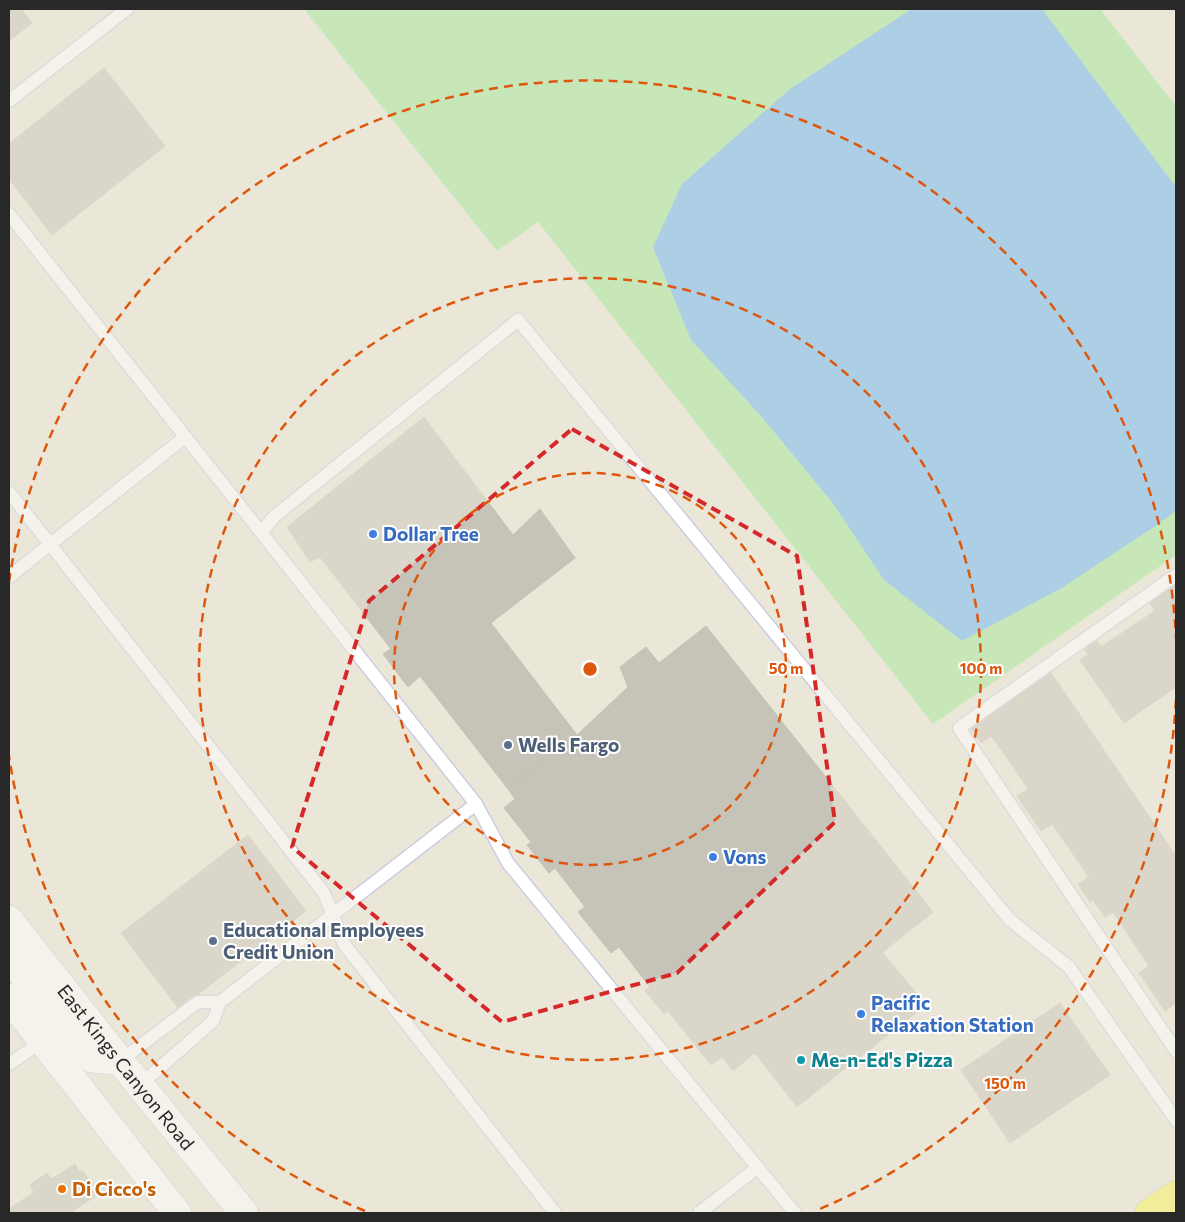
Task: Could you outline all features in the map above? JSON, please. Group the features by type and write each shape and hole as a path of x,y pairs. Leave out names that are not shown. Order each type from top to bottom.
{"main road":[{"name":"East Kings Canyon Road","path":"9,920 120,1061 244,1213"},
{"path":"9,958 91,1058 120,1061"},
{"path":"9,998 177,1213"},
{"path":"1149,1213 1176,1195"}],"lane":[{"path":"9,100 127,9"},
{"path":"9,214 476,804 508,863 795,1213"},
{"path":"261,532 275,516 518,320 1010,920 1068,967 1176,1120"},
{"path":"9,578 186,437"},
{"path":"9,492 324,893 344,944 555,1213"},
{"path":"1176,575 959,728 1176,1051"},
{"path":"140,1085 213,1021 220,1002 476,804"},
{"path":"120,1061 198,1002 220,1002"},
{"path":"9,1064 43,1041"},
{"path":"699,1213 758,1168"}],"highlighted area":[{"path":"572,429 797,556 835,822 677,973 502,1022 292,847 369,601"}],"green space":[{"path":"304,9 1100,9 1176,106 1176,555 933,724 538,222 497,251"}],"water":[{"path":"914,9 1042,9 1176,187 1176,511 1060,589 962,641 884,580 832,502 761,416 691,340 653,247 682,184 790,89"}],"building":[{"path":"9,9 21,9 32,23 9,41"},
{"path":"104,68 165,146 52,235 9,179 9,144"},
{"path":"424,417 513,535 540,509 575,558 491,623 577,735 508,789 420,676 408,687 383,654 391,649 320,557 310,562 287,527"},
{"path":"1176,581 1176,687 1124,723 1080,660 1088,655 1082,645 1094,637 1101,647 1155,611 1148,600"},
{"name":"Vons","path":"706,626 933,912 733,1071 722,1057 711,1065 668,1011 664,1014 645,991 650,987 619,947 611,953 578,912 585,907 555,868 549,873 527,845 531,842 504,808 515,799 508,789 577,735 628,687 620,667 646,647 659,663"},
{"path":"1050,671 1176,856 1176,1005 1165,1011 1139,973 1149,966 1113,912 1105,917 1093,900 1090,902 1078,884 1089,877 1052,824 1041,831 1017,796 1028,789 991,736 981,743 969,725"},
{"path":"248,835 306,911 179,1009 121,933"},
{"path":"882,952 926,1005 890,1033 849,979"},
{"name":"Pacific Relaxation Station","path":"849,979 890,1033 872,1048 831,995"},
{"path":"831,995 872,1048 847,1067 807,1013"},
{"path":"1060,1003 1110,1075 1010,1143 961,1070"},
{"name":"Me-n-Ed's Pizza","path":"807,1013 847,1067 797,1107 755,1053"},
{"name":"Di Cicco's","path":"75,1164 79,1172 82,1170 93,1186 90,1187 96,1196 70,1213 9,1213 9,1209 34,1192 30,1185 47,1173 52,1179"}],"place":[{"name":"Dollar Tree","path":"373,534"},
{"name":"Wells Fargo","path":"508,745"},
{"name":"Vons","path":"713,857"},
{"name":"Educational Employees Credit Union","path":"213,941"},
{"name":"Pacific Relaxation Station","path":"861,1014"},
{"name":"Me-n-Ed's Pizza","path":"801,1060"},
{"name":"Di Cicco's","path":"62,1189"}]}
